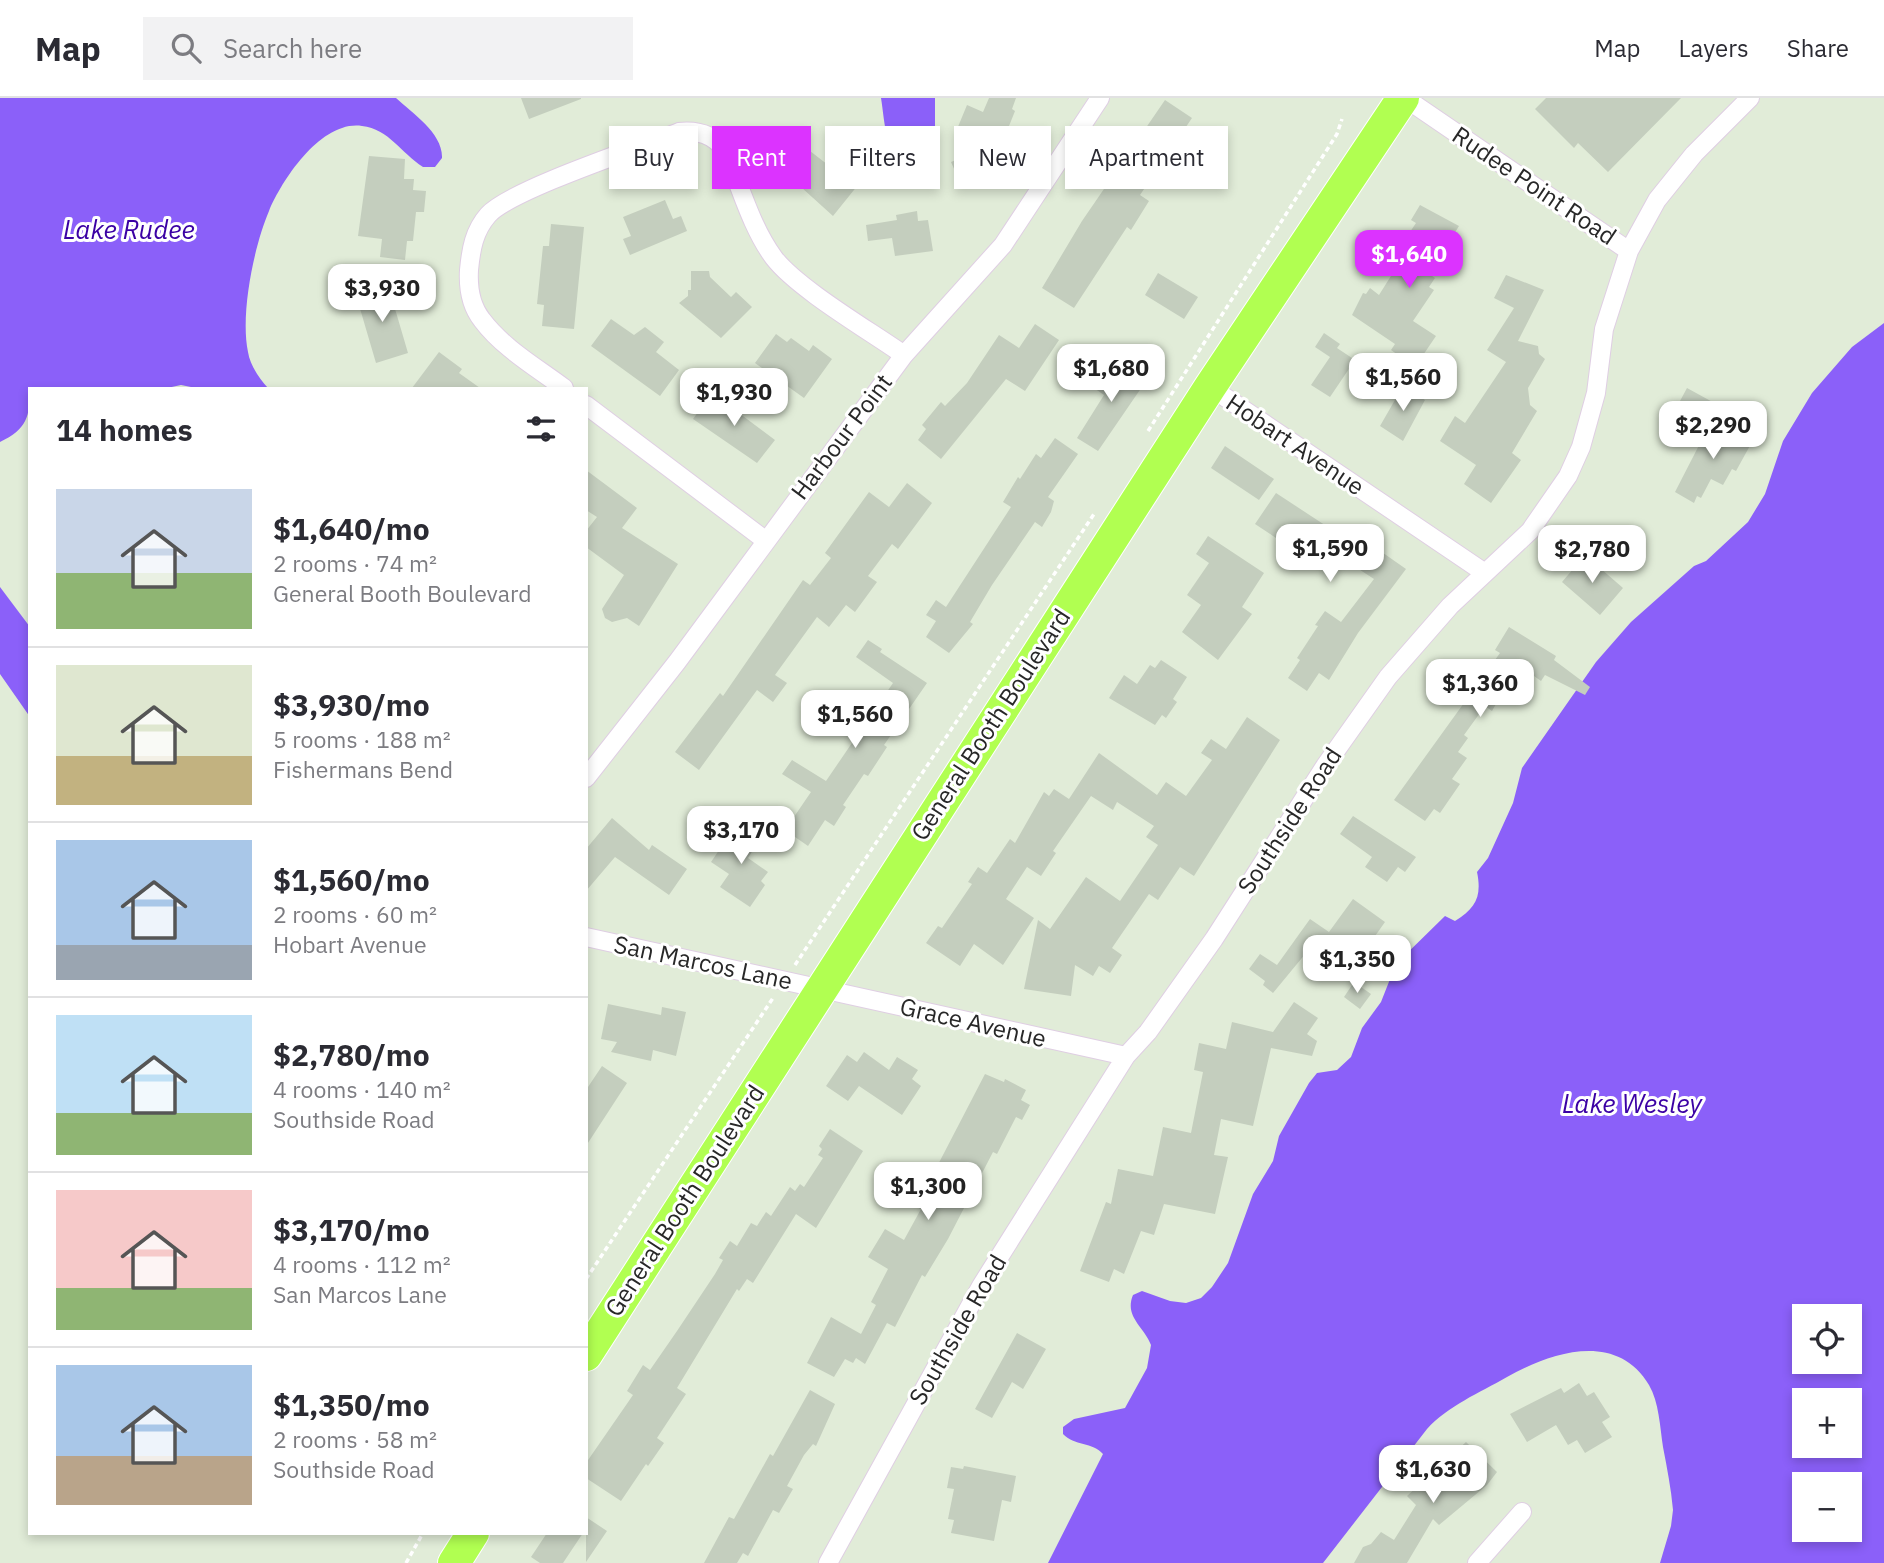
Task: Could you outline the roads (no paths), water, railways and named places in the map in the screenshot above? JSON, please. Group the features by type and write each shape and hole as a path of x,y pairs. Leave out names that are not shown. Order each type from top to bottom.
{"highway":[{"name":"General Booth Boulevard","path":"588,1353 1210,387 1404,98"},
{"path":"454,1563 472,1535"}],"street":[{"name":"Harbour Point","path":"588,776 632,722 904,355 1003,245 1100,98"},
{"name":"Rudee Point Road","path":"1404,98 1629,251"},
{"name":"Southside Road","path":"828,1563 981,1286 1126,1056 1148,1032 1214,939 1365,707 1419,638 1530,531 1568,476 1581,447 1596,393 1604,329 1629,251 1665,191 1694,154 1750,98"},
{"path":"563,387 496,337 479,317 472,301 468,279 471,247 478,229 503,201 679,132 696,130 718,140 725,150 765,245 777,261 810,289 904,355"},
{"name":"Hobart Avenue","path":"1210,387 1485,573"},
{"path":"588,407 765,540"},
{"name":"San Marcos Lane","path":"588,937 821,988"},
{"name":"Grace Avenue","path":"821,988 1126,1056"},
{"path":"1477,1563 1522,1512"}],"water":[{"name":"Lake Rudee","path":"0,98 396,98 432,132 441,149 442,158 435,167 423,167 380,132 362,126 347,127 333,132 319,142 294,168 284,183 263,226 247,300 246,336 249,357 255,371 267,387 28,387 28,414 25,421 16,432 0,442"},
{"path":"881,98 935,98 935,126 886,126"},
{"name":"Lake Wesley","path":"1884,323 1884,1563 1660,1563 1673,1510 1655,1399 1649,1385 1635,1368 1619,1357 1582,1351 1562,1354 1524,1368 1444,1413 1427,1429 1323,1563 1048,1563 1103,1454 1067,1438 1063,1434 1063,1427 1074,1419 1125,1408 1147,1368 1151,1345 1133,1315 1133,1295 1142,1291 1170,1301 1186,1303 1201,1298 1212,1287 1228,1263 1253,1194 1273,1161 1279,1136 1309,1083 1317,1073 1337,1070 1351,1057 1362,1028 1381,1002 1396,964 1445,916 1455,921 1473,906 1479,888 1477,872 1488,858 1513,803 1522,768 1596,662 1631,622 1694,566 1706,561 1748,522 1765,494 1783,441 1812,393 1852,347"},
{"path":"0,587 28,624 28,714 0,674"}]}
